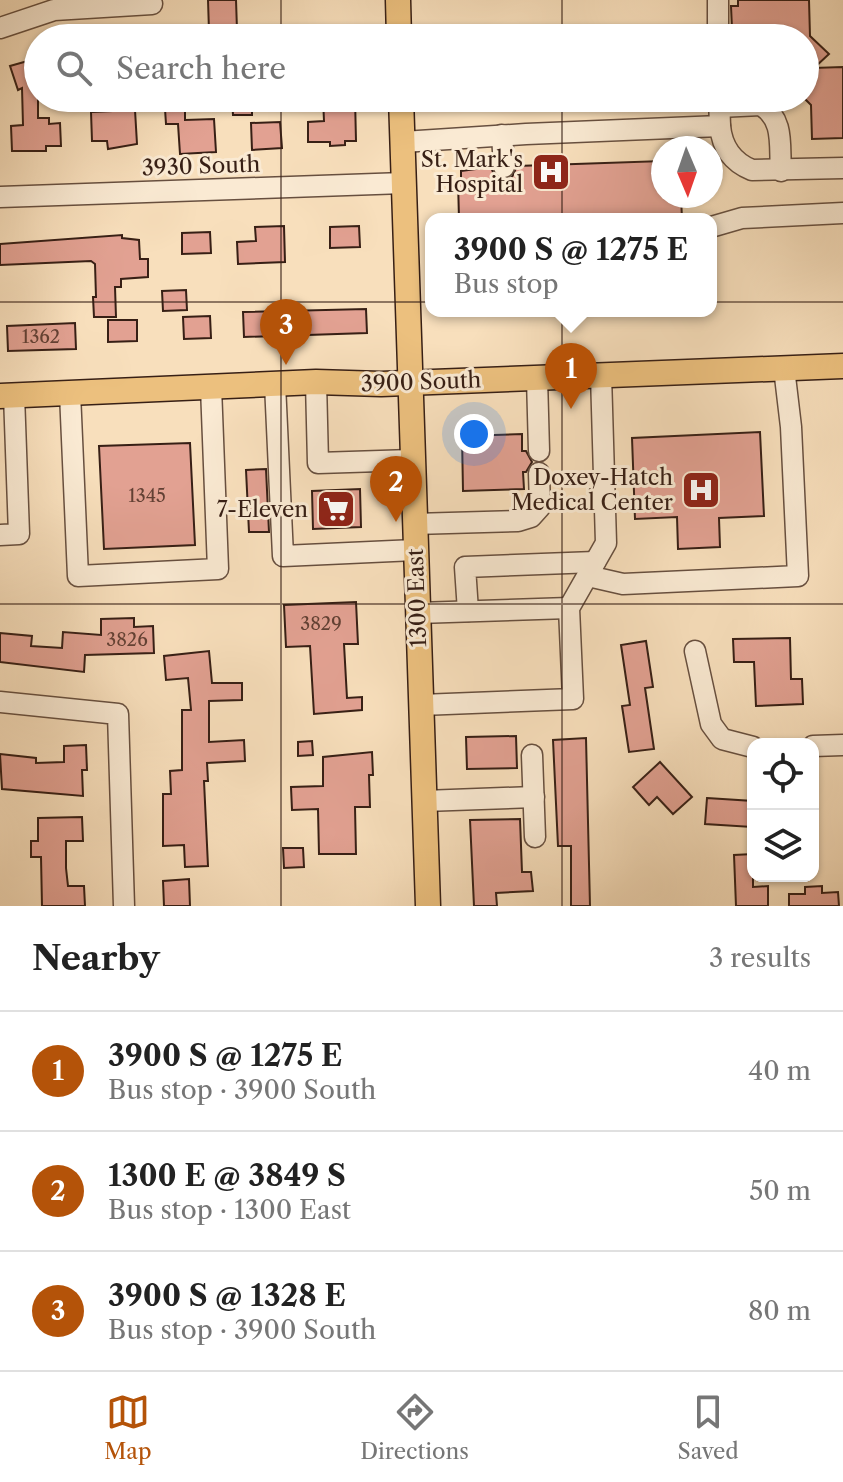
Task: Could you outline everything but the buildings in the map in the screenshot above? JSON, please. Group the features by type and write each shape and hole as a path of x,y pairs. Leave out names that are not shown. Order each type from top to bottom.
{"main road":[{"path":"398,0 399,24"},
{"name":"1300 East","path":"402,112 428,906"},
{"name":"3900 South","path":"7,396 316,382 409,383 843,366"}],"street":[{"path":"718,0 718,24"},
{"path":"0,28 54,10 152,4"},
{"path":"403,142 502,135 703,112"},
{"path":"720,112 724,146 740,165 756,172 843,168"},
{"path":"769,112 778,123 781,171"},
{"path":"502,135 504,167"},
{"name":"3930 South","path":"0,197 404,183"},
{"path":"717,225 742,218 843,213"},
{"path":"468,611 465,567 592,569 623,584 798,576 791,427 784,368"},
{"path":"421,705 573,699 569,608 606,543 601,375"},
{"path":"537,378 539,451"},
{"path":"316,382 318,463 412,460"},
{"path":"275,384 283,556 415,550"},
{"path":"70,393 78,576 218,569 211,387"},
{"path":"0,535 19,534 7,396"},
{"path":"414,524 518,521 531,517 540,507 539,473"},
{"path":"418,613 569,608"},
{"path":"695,651 711,724 722,739 747,745"},
{"path":"0,702 118,714 124,906"},
{"path":"819,746 843,745"},
{"path":"532,755 535,837"},
{"path":"424,801 534,797"}],"place":[{"name":"St. Mark's Hospital","path":"551,172"},
{"name":"3900 S @ 1328 E","path":"286,365"},
{"name":"3900 S @ 1275 E","path":"571,409"},
{"name":"Doxey-Hatch Medical Center","path":"701,490"},
{"name":"7-Eleven","path":"336,509"},
{"name":"1300 E @ 3849 S","path":"396,522"}]}
